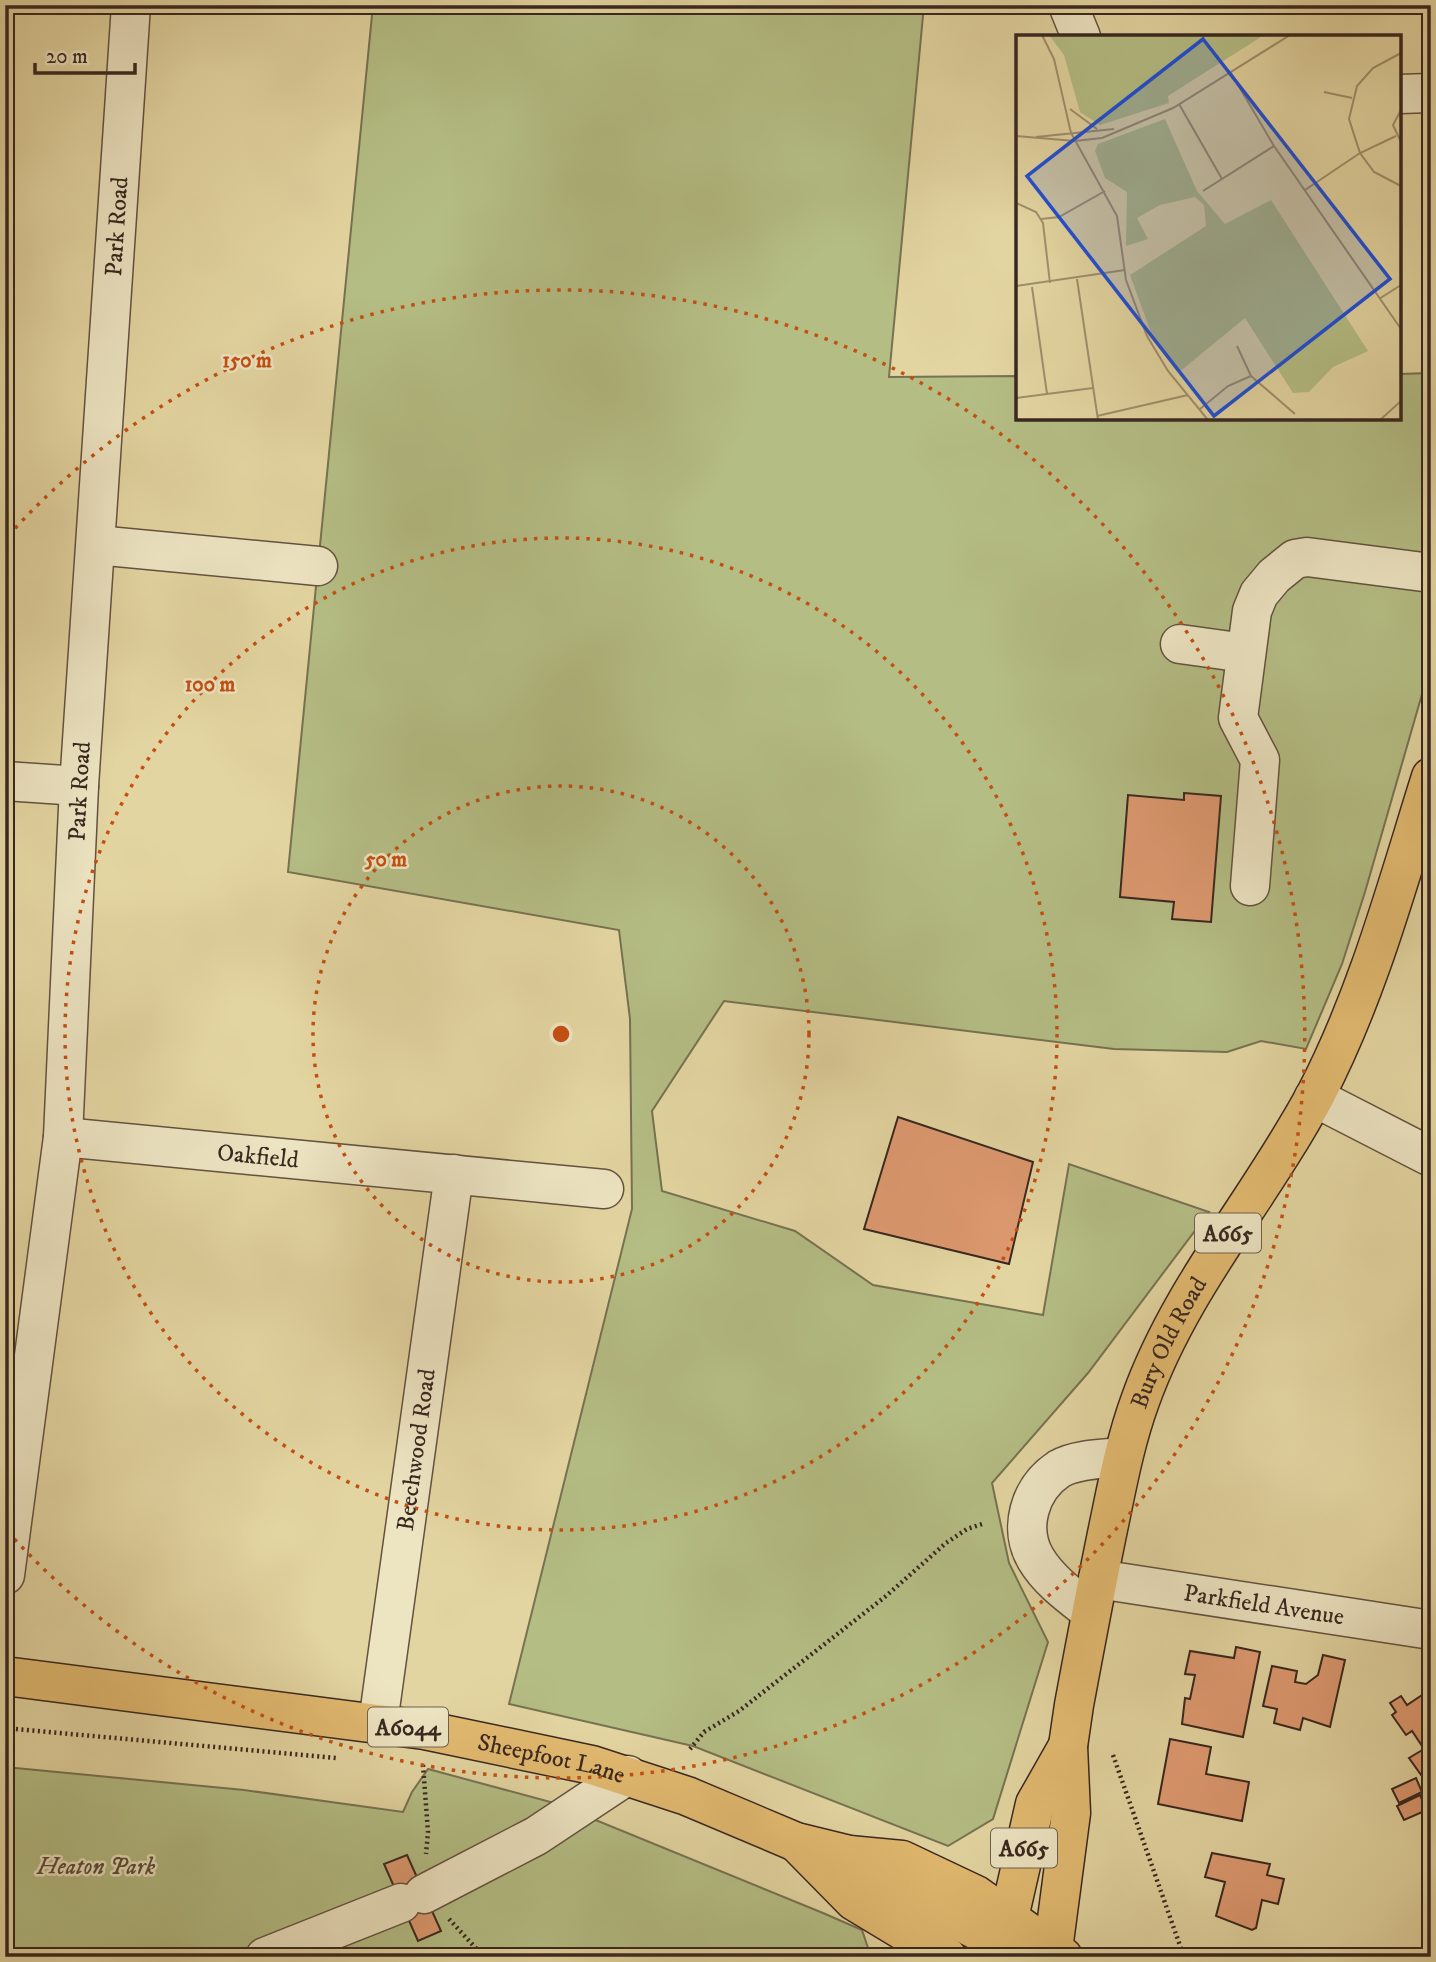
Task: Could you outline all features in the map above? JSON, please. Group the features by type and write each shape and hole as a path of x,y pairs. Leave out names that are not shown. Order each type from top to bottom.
{"main road":[{"name":"Bury Old Road","path":"1056,1954 1071,1813 1068,1746 1094,1596 1123,1457 1139,1401 1163,1344 1188,1297 1314,1097 1344,1038 1373,963 1431,778"},
{"name":"Sheepfoot Lane","path":"5,1676 378,1723 467,1737 628,1775 687,1796 796,1842 849,1855 890,1885 1006,1944"},
{"name":"Bury Old Road","path":"1006,1944 1035,1804 1068,1746"},
{"name":"Sheepfoot Lane","path":"796,1842 854,1901 947,1957"},
{"path":"892,1925 915,1957"},
{"path":"1006,1944 1056,1954"}],"street":[{"name":"Park Road","path":"5,1575 63,1137 79,786 131,5"},
{"path":"1068,5 1080,35"},
{"path":"1401,94 1431,93"},
{"path":"96,545 318,566"},
{"path":"1250,886 1260,760 1238,718 1252,611 1259,594 1274,576 1295,559 1320,558 1431,573"},
{"path":"1180,644 1245,653"},
{"path":"5,781 79,786"},
{"path":"1314,1097 1431,1157"},
{"name":"Oakfield","path":"63,1137 604,1189"},
{"name":"Beechwood Road","path":"378,1723 454,1174"},
{"path":"1094,1596 1062,1589 1036,1559 1025,1526 1034,1496 1060,1469 1091,1460 1123,1457"},
{"name":"Parkfield Avenue","path":"1094,1596 1431,1630"},
{"path":"265,1957 413,1898 536,1836 628,1775"}],"path":[{"path":"690,1749 704,1732 739,1711 886,1596 946,1542 967,1529 982,1524"},
{"path":"5,1728 343,1758"},
{"path":"1114,1755 1184,1957"},
{"path":"410,1763 423,1764"}],"green space":[{"path":"373,5 924,5 889,377 1016,376 1016,420 1401,420 1401,374 1431,373 1431,663 1342,964 1306,1049 1261,1041 1227,1052 1114,1049 724,1001 652,1111 662,1191 795,1231 873,1285 1043,1315 1069,1164 1209,1212 1088,1373 992,1483 1009,1563 1048,1642 993,1819 948,1846 693,1746 509,1704 632,1209 630,1019 619,930 288,872"},
{"name":"Heaton Park","path":"5,1767 244,1790 403,1812 412,1792 428,1769 554,1803 823,1913 862,1930 871,1957 5,1957"}],"building":[{"path":"1184,793 1221,796 1211,922 1172,919 1174,902 1120,897 1128,795 1184,800"},
{"path":"898,1117 1033,1162 1009,1264 864,1229"},
{"path":"1236,1647 1260,1652 1243,1737 1182,1724 1185,1698 1190,1699 1195,1675 1185,1674 1190,1651 1234,1658"},
{"path":"1323,1655 1345,1660 1330,1727 1303,1718 1300,1730 1274,1723 1277,1709 1263,1706 1272,1666 1297,1671 1295,1682 1306,1684 1318,1675"},
{"path":"1431,1689 1431,1775 1424,1779 1409,1758 1424,1749 1412,1731 1406,1735 1392,1715 1396,1712 1390,1703 1401,1696 1407,1705"},
{"path":"1170,1739 1211,1747 1206,1774 1249,1782 1242,1821 1158,1804"},
{"path":"1416,1778 1422,1792 1399,1803 1392,1789"},
{"path":"1420,1795 1427,1810 1404,1820 1397,1806"},
{"path":"1212,1853 1270,1864 1267,1875 1284,1879 1278,1904 1262,1900 1256,1928 1252,1930 1216,1916 1225,1882 1205,1877"},
{"path":"407,1855 441,1931 418,1941 384,1864"}]}
